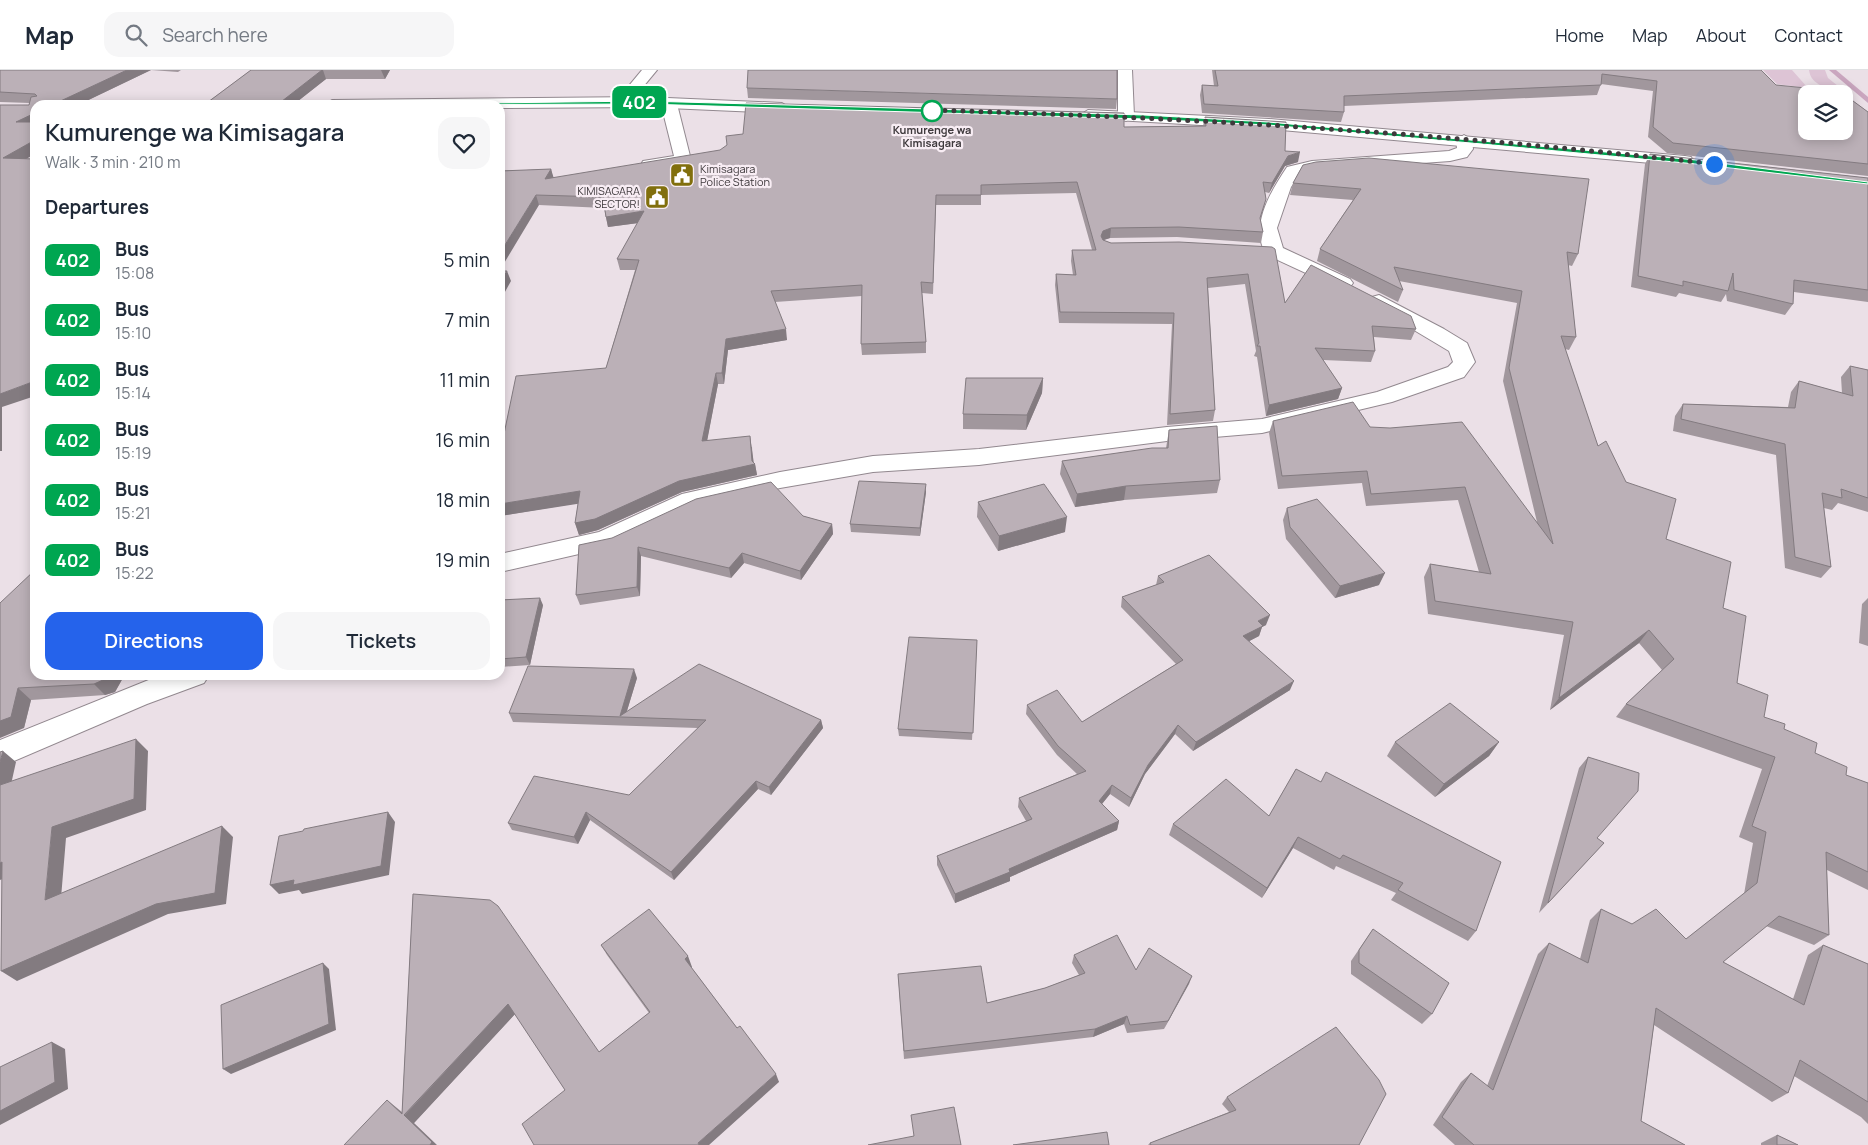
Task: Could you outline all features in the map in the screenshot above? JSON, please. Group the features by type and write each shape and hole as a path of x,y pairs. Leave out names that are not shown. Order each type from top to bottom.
{"street":[{"path":"623,102 650,70"},
{"path":"1126,70 1126,116"},
{"path":"505,103 623,102 798,108"},
{"path":"630,168 691,158 670,104"},
{"path":"1077,115 1268,124 1696,162"},
{"path":"505,562 605,540 690,500 780,480 874,464 979,457 1167,434 1262,426 1384,397 1456,372 1464,362 1458,348 1437,333 1338,280 1265,250 1268,228 1282,187 1293,172 1312,166 1450,156 1461,153 1464,149 1464,140"},
{"path":"0,754 137,696 180,680"}],"shaded area":[{"path":"1763,70 1792,70 1805,85 1798,85 1798,87 1777,84"},
{"path":"1809,70 1825,70 1828,78 1837,85 1820,85 1813,80"}],"building":[{"path":"0,70 127,70 63,100 30,100 31,97 37,96 35,94 0,92"},
{"path":"251,70 322,70 283,100 211,100"},
{"path":"748,70 1117,70 1117,99 747,88"},
{"path":"1215,70 1761,70 1776,85 1798,87 1798,140 1853,140 1853,101 1868,112 1868,164 1673,143 1653,127 1657,81 1602,74 1601,85 1344,96 1344,112 1204,104 1202,85 1218,86"},
{"path":"30,101 30,115 16,122 30,122 30,143 3,158 30,159 30,383 0,394 0,105 29,105"},
{"path":"746,103 1124,113 1124,127 1206,126 1205,117 1286,122 1285,151 1300,152 1288,156 1272,183 1263,182 1266,199 1260,218 1263,232 1179,227 1111,228 1103,231 1101,236 1103,240 1111,243 1179,242 1272,247 1275,249 1285,303 1311,265 1411,316 1416,329 1372,326 1375,351 1315,348 1342,388 1269,405 1260,346 1257,346 1259,343 1248,274 1207,278 1215,410 1170,414 1174,313 1060,312 1056,274 1076,275 1072,250 1096,250 1077,182 981,185 981,195 936,195 933,283 921,282 926,342 861,344 862,285 771,291 786,329 726,339 722,373 716,373 702,441 750,436 752,461 755,464 679,481 595,519 575,523 580,491 505,503 505,429 516,376 606,368 639,260 617,259 644,211 606,217 603,197 536,195 505,245 505,171 551,169 545,179 720,150 727,145 726,136 743,134"},
{"path":"1650,154 1868,178 1868,290 1794,280 1793,304 1734,290 1733,273 1728,291 1683,281 1683,286 1638,276"},
{"path":"1369,158 1589,179 1578,254 1567,252 1576,337 1561,336 1598,446 1606,441 1626,482 1676,499 1666,539 1731,562 1723,608 1746,616 1737,683 1768,695 1764,717 1785,724 1784,729 1817,743 1815,753 1847,767 1846,775 1868,783 1868,872 1826,852 1829,935 1779,916 1723,962 1804,1005 1823,945 1868,964 1868,1102 1800,1060 1788,1093 1656,1008 1641,1121 1685,1145 1474,1145 1442,1117 1471,1073 1493,1090 1549,943 1588,963 1601,909 1632,924 1656,909 1686,939 1757,883 1766,832 1752,826 1775,757 1626,704 1674,659 1649,630 1559,698 1573,622 1435,601 1430,564 1491,574 1465,487 1371,494 1367,471 1282,476 1273,421 1353,402 1370,427 1390,428 1462,422 1553,544 1509,368 1522,291 1394,267 1403,290 1320,249 1361,189 1293,183 1303,165 1316,162"},
{"path":"1850,366 1868,370 1868,498 1841,489 1842,498 1822,493 1831,567 1795,557 1785,444 1681,419 1683,404 1795,408 1799,381 1853,396"},
{"path":"966,378 1043,378 1027,415 963,414"},
{"path":"1217,426 1220,480 1126,486 1077,494 1062,461 1152,448 1168,448 1169,430"},
{"path":"859,481 926,484 920,528 850,524"},
{"path":"771,482 803,516 832,524 800,571 742,553 729,568 638,547 637,587 576,595 579,545 612,538 696,499"},
{"path":"1044,484 1067,517 999,536 978,502"},
{"path":"1317,499 1385,573 1340,586 1290,527 1287,508"},
{"path":"1209,555 1270,615 1258,621 1263,626 1243,636 1294,681 1196,742 1178,725 1148,765 1131,798 1112,785 1099,801 1119,821 1009,869 1010,872 955,894 937,856 1032,819 1019,798 1086,771 1058,746 1027,705 1057,690 1082,722 1183,660 1122,597 1164,582 1158,576"},
{"path":"30,575 30,680 103,680 94,684 18,688 11,717 0,721 0,603"},
{"path":"540,598 526,657 505,659 505,600"},
{"path":"909,637 977,640 973,733 898,729"},
{"path":"699,664 821,720 769,787 756,781 671,872 586,812 574,837 508,823 534,776 629,795 706,720 509,713 528,666 634,669 620,716"},
{"path":"1450,703 1499,742 1444,784 1395,742"},
{"path":"136,739 134,799 52,827 45,900 222,826 215,893 156,904 1,971 2,862 0,863 0,785"},
{"path":"1588,757 1639,773 1638,791 1597,838 1604,843 1548,903"},
{"path":"1296,769 1321,782 1326,772 1501,862 1476,931 1398,890 1403,883 1343,855 1340,859 1298,837 1267,888 1173,824 1226,779 1269,816"},
{"path":"388,812 381,866 293,885 294,880 270,885 279,836"},
{"path":"413,894 490,900 498,906 599,1052 650,1012 601,945 649,909 688,956 685,959 737,1028 740,1026 776,1074 698,1143 699,1145 534,1145 522,1124 565,1090 508,1004 404,1115 432,1142 430,1145 344,1145 387,1100 402,1114"},
{"path":"1373,929 1449,983 1432,1014 1359,963 1359,950"},
{"path":"1117,935 1136,970 1149,948 1192,976 1168,1021 1130,1025 1127,1016 1095,1029 904,1051 898,974 981,966 987,1003 1045,988 1085,973 1074,955"},
{"path":"323,963 329,1024 223,1069 221,1005"},
{"path":"1336,1027 1379,1080 1386,1094 1359,1145 1151,1145 1150,1143 1236,1110 1227,1097"},
{"path":"52,1042 55,1082 0,1111 0,1067"},
{"path":"954,1107 961,1145 868,1145 914,1136 911,1115"},
{"path":"1107,1132 1109,1145 1013,1145"},
{"path":"1777,1135 1798,1145 1777,1145"}],"waterway":[{"path":"1832,70 1868,101"}],"bus line":[{"name":"402","path":"505,103 645,102 761,107 1144,117 1268,124 1696,162 1868,182"}],"place":[{"name":"Kumurenge wa Kimisagara","path":"932,111"},
{"name":"Kimisagara Police Station","path":"682,175"},
{"name":"KIMISAGARA SECTOR!","path":"657,197"}],"route":[{"path":"932,111 925,110 1126,116 1268,124 1714,164"}]}
